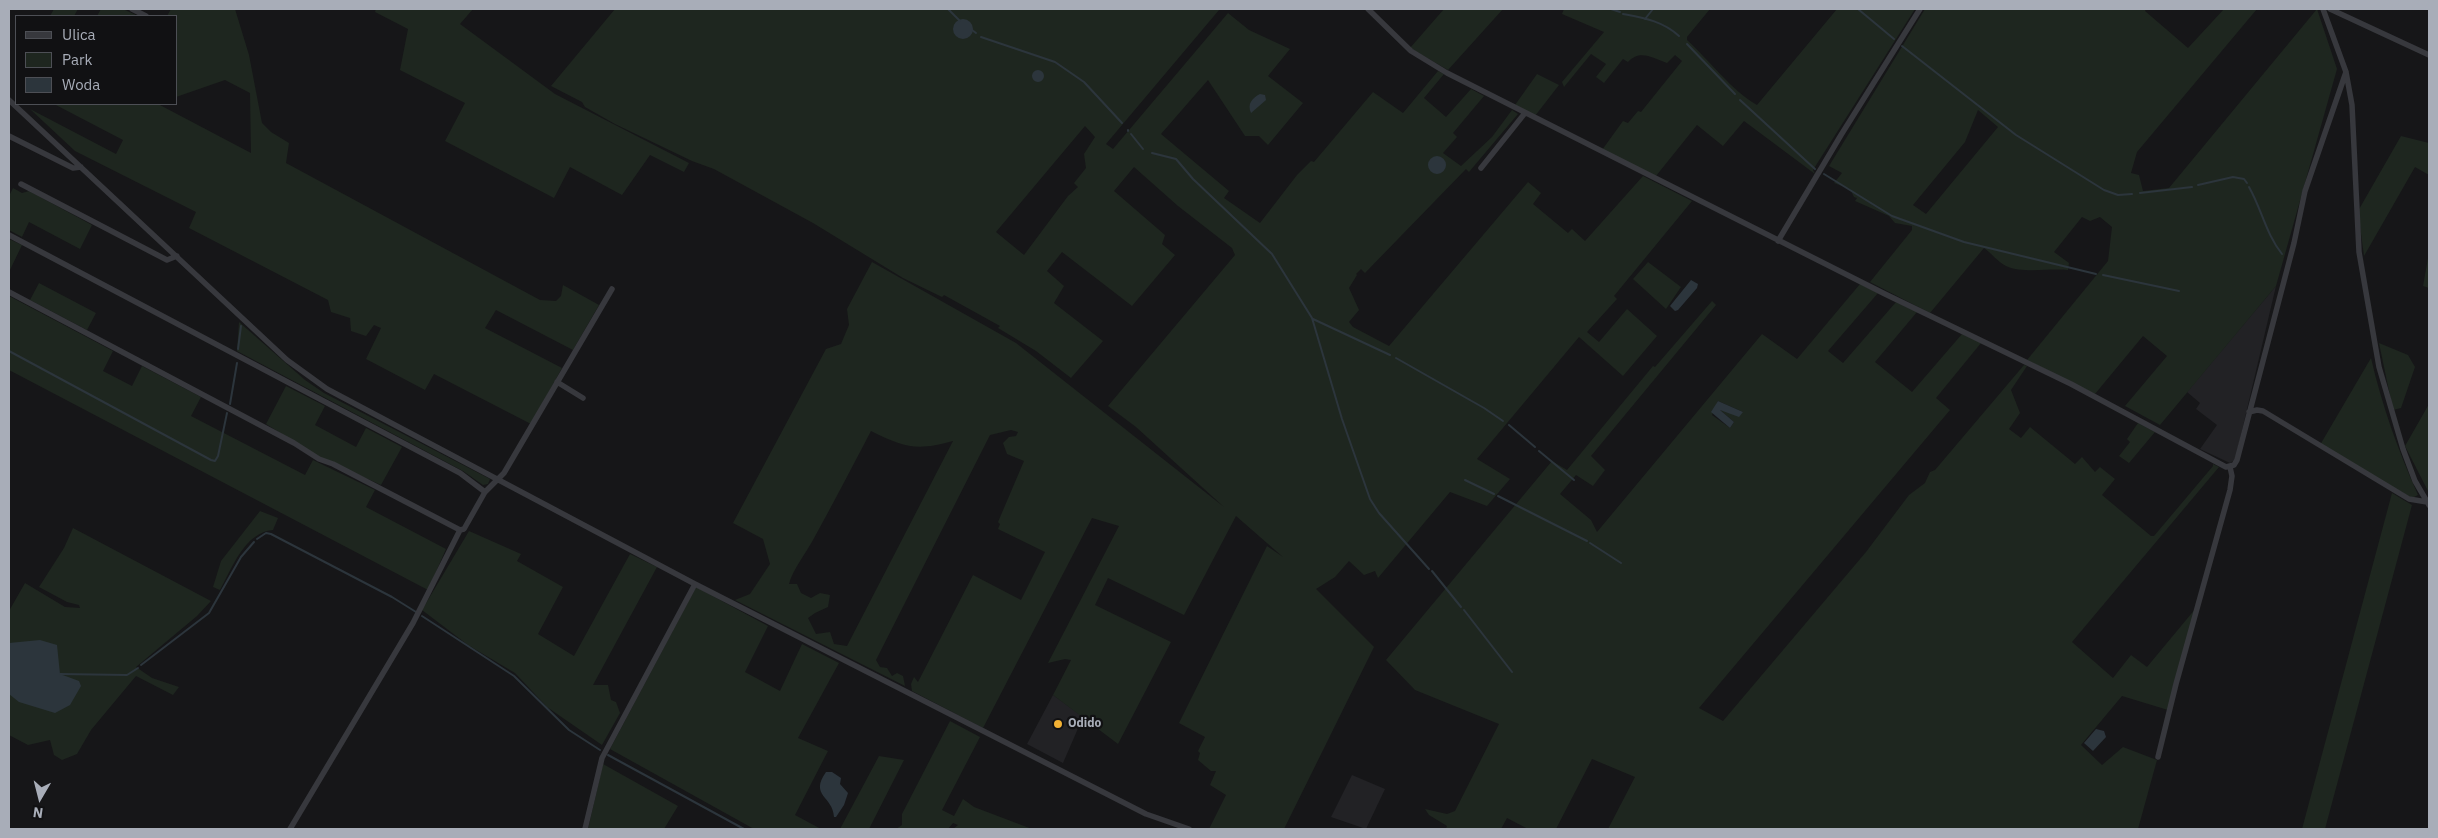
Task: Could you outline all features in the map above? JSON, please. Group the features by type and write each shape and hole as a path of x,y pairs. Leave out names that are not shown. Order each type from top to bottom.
{"street":[{"path":"132,9 144,15"},
{"path":"1368,9 1415,54 1525,113 1778,241 2071,384 2222,466 2230,467"},
{"path":"1778,241 1841,135 1920,9"},
{"path":"2322,9 2346,72 2354,120 2356,223 2363,281 2379,367 2392,415 2415,481 2428,504"},
{"path":"2330,9 2429,55"},
{"path":"2230,467 2237,460 2294,243 2305,191 2346,72"},
{"path":"9,100 288,360 314,380 695,584 1146,814 1189,829"},
{"path":"1481,168 1525,113"},
{"path":"9,136 73,168 80,167"},
{"path":"20,184 167,260 177,256"},
{"path":"9,235 460,473 485,492"},
{"path":"290,829 413,623 460,530 464,529 485,492 499,479 612,289"},
{"path":"9,292 294,442 319,459 341,468 460,530"},
{"path":"557,382 583,398"},
{"path":"2249,412 2263,411 2409,500 2428,504"},
{"path":"2158,757 2176,684 2230,490 2232,476 2230,467"},
{"path":"585,829 602,758 695,584"}],"shaded area":[{"path":"2276,286 2235,460 2230,463 2200,449 2217,425 2196,409 2200,403 2187,392"},
{"path":"1053,695 1083,717 1063,763 1027,744"},
{"path":"1352,775 1385,789 1366,829 1331,817"}],"green space":[{"path":"54,9 78,9 75,15 51,15"},
{"path":"101,9 123,9 136,15 98,15"},
{"path":"171,9 235,9 249,55 262,123 271,132 289,143 286,163 540,300 556,301 561,296 563,285 599,305 573,350 496,310 485,328 562,368 531,424 434,374 425,390 366,359 381,328 374,325 366,336 351,331 350,318 331,312 328,300 189,228 196,212 75,151 30,109 116,154 123,140 56,105 160,105 251,153 250,93 225,80 178,96 178,15 168,15"},
{"path":"376,9 473,9 460,24 555,94 689,163 684,172 650,155 622,195 570,167 554,198 445,141 465,103 400,70 408,29 375,12"},
{"path":"615,9 1217,9 1219,10 1106,144 1113,149 1228,13 1249,30 1290,49 1268,76 1303,103 1268,145 1259,136 1245,136 1208,80 1161,134 1229,191 1224,198 1260,223 1297,175 1311,161 1314,162 1373,92 1403,113 1438,71 1444,74 1424,98 1446,117 1471,89 1484,96 1453,133 1457,137 1443,153 1461,166 1492,137 1512,110 1518,114 1469,172 1466,169 1365,273 1361,269 1356,274 1349,288 1359,310 1349,322 1353,327 1389,346 1528,182 1541,193 1533,204 1568,233 1572,229 1585,241 1643,176 1692,201 1614,296 1617,299 1587,332 1599,342 1627,309 1657,336 1623,376 1579,337 1477,459 1510,479 1487,506 1450,492 1378,578 1375,571 1364,575 1349,561 1335,577 1316,589 1374,647 1284,829 1209,829 1226,795 1210,785 1216,771 1211,771 1198,760 1200,753 1198,751 1205,737 1179,723 1267,546 1283,557 1236,516 1184,615 1108,578 1095,605 1171,642 1118,744 1053,695 1071,660 1065,659 1048,663 1119,526 1092,518 983,728 912,691 911,684 914,677 918,682 973,575 1021,600 1045,552 998,529 1000,524 998,522 1024,461 1007,454 1003,443 1009,437 1016,436 1018,432 1011,430 990,435 876,660 880,667 887,668 892,676 897,673 903,676 905,686 735,600 750,594 770,564 763,539 733,523 826,349 841,344 849,325 847,309 872,262 1016,343 1224,507 1136,427 1108,406 1235,255 1232,248 1178,206 1134,167 1114,191 1165,235 1162,244 1175,255 1132,306 1062,252 1047,271 1064,286 1054,303 1103,341 1071,378 1036,351 998,328 1000,326 944,295 942,297 903,278 813,223 714,169 692,161 615,124 585,107 582,102 551,86","holes":["1085,126 1095,137 1084,154 1086,168 1074,183 1078,187 1068,196 1024,255 996,232","871,431 893,441 911,446 930,446 953,441 847,646 834,644 830,632 816,634 808,618 828,607 830,595 820,593 811,598 801,593 797,584 789,584"]},
{"path":"1444,9 1503,9 1448,70 1410,48"},
{"path":"1564,9 1710,9 1687,37 1687,40 1729,83 1757,105 1837,9 1915,9 1813,170 1815,174 1744,121 1723,146 1697,125 1656,176 1602,150 1623,121 1628,123 1638,111 1641,112 1682,61 1675,55 1667,63 1642,55 1628,62 1623,59 1604,83 1596,77 1606,64 1591,54 1564,87 1562,82 1604,32 1562,14"},
{"path":"1925,9 2146,9 2145,11 2188,48 2224,9 2257,9 2137,152 2131,173 2139,175 2143,191 2169,188 2317,9 2337,69 2276,286 2160,425 2125,406 2167,356 2143,336 2095,394 2027,360 2108,261 2112,227 2100,217 2090,221 2082,217 2054,252 2069,263 2068,270 2021,270 2013,268 2003,264 1984,248 1930,313 1870,282 1912,230 1912,226 1895,223 1889,216 1855,201 1857,198 1854,197 1850,189 1834,183 1842,173 1829,166","holes":["1978,110 1998,127 1926,214 1913,205 1965,142"]},
{"path":"1537,74 1559,85 1535,116 1515,105"},
{"path":"2401,136 2429,143 2429,175 2415,167 2364,256 2358,211"},
{"path":"13,188 22,193 29,191 92,225 80,249 29,222 22,237 9,230 9,196"},
{"path":"9,239 22,245 9,272"},
{"path":"2429,259 2429,288 2423,286"},
{"path":"1648,262 1681,287 1666,309 1633,279"},
{"path":"39,283 96,313 87,330 30,300"},
{"path":"1860,284 1878,293 1828,351 1843,363 1896,302 1917,312 1875,362 1912,392 1962,334 1981,343 1936,398 1950,410 1699,708 1723,721 1866,552 1909,495 1925,483 1930,472 1935,470 2024,365 2027,366 2011,390 2020,413 2009,429 2021,438 2030,427 2075,464 2082,457 2095,472 2100,467 2115,479 2102,495 2151,536 2154,536 2213,464 2219,467 2072,642 2113,678 2131,655 2147,667 2196,608 2168,710 2122,696 2081,745 2102,765 2123,747 2157,760 2138,829 1608,829 1635,777 1592,759 1556,829 1528,829 1507,818 1501,829 1446,829 1447,826 1429,815 1425,809 1447,814 1455,811 1499,724 1415,690 1386,660 1552,461 1567,470 1653,366 1655,367 1712,301 1716,305 1591,456 1605,470 1593,486 1576,475 1560,494 1591,520 1597,532 1762,334 1797,359","holes":["1718,401 1743,412 1720,410 1734,422 1730,428 1712,415"]},
{"path":"9,296 113,351 103,371 132,386 142,366 201,397 191,416 305,475 313,460 375,490 366,507 446,549 428,590 9,370"},
{"path":"239,322 305,380 324,393 490,479 488,484 483,485 463,471 237,351"},
{"path":"2379,343 2408,355 2415,367 2401,408 2393,410"},
{"path":"2371,358 2391,428 2418,495 2412,498 2320,445"},
{"path":"286,386 325,406 315,425 356,447 366,428 402,447 381,485 317,456 266,424"},
{"path":"2429,404 2429,489 2428,491 2405,446"},
{"path":"2138,423 2155,432 2129,463 2119,456 2130,442 2127,439"},
{"path":"2392,493 2412,505 2325,829 2302,829"},
{"path":"260,511 278,518 273,530 263,532 247,544 240,552 220,590 213,587 221,561"},
{"path":"73,528 211,601 197,616 136,667 152,678 179,687 173,695 136,676 91,730 77,754 62,760 54,755 50,740 28,745 9,735 9,611 25,583 65,607 80,608 79,605 67,602 39,587 64,548"},
{"path":"469,531 521,554 517,561 563,587 538,634 574,656 630,554 657,567 593,685 608,685 611,700 616,702 620,713 602,745 547,707 515,673 468,645 422,610"},
{"path":"696,587 768,626 745,672 780,691 802,644 839,663 798,738 828,751 795,815 821,829 754,829 610,749"},
{"path":"950,721 980,737 942,810 954,816 963,799 974,807 1032,829 953,829 958,825 953,823 948,829 896,829 902,825 902,814"},
{"path":"879,756 904,760 869,829 840,829"},
{"path":"603,764 678,806 664,829 588,829"}],"water":[{"path":"963,19 970,22 973,29 970,36 963,39 956,36 953,29 956,22"},
{"path":"1036,70 1040,70 1044,76 1040,82 1036,82 1032,78 1032,74"},
{"path":"1260,94 1265,95 1266,100 1251,113 1251,102"},
{"path":"1437,156 1443,159 1446,165 1443,171 1437,174 1431,171 1428,165 1431,159"},
{"path":"1691,280 1698,284 1697,288 1675,311 1670,306"},
{"path":"1718,401 1743,412 1739,417 1720,410 1734,422 1730,428 1711,412"},
{"path":"40,640 57,645 60,674 79,681 81,686 70,705 55,713 19,702 9,694 9,643"},
{"path":"2096,729 2104,731 2106,737 2093,751 2084,743"},
{"path":"826,772 832,772 841,778 840,784 848,793 844,805 836,817 834,817 830,804 821,791 821,780"}],"waterway":[{"path":"948,9 960,21"},
{"path":"1611,9 1620,12"},
{"path":"1645,19 1653,9"},
{"path":"1858,9 1894,39"},
{"path":"1623,14 1660,24 1679,36"},
{"path":"972,30 976,33"},
{"path":"981,37 1055,62 1084,82 1122,123"},
{"path":"1687,44 1735,94"},
{"path":"1902,46 2016,135 2104,190 2118,195 2132,194"},
{"path":"1740,100 1815,169"},
{"path":"1131,134 1143,149"},
{"path":"1152,153 1176,159 1193,179 1272,254 1312,318 1342,419 1370,499 1379,513 1429,569"},
{"path":"1824,174 1892,216 1964,242 2096,274"},
{"path":"2198,185 2233,177 2244,179 2247,183"},
{"path":"2140,193 2192,187"},
{"path":"2249,187 2268,230 2282,254"},
{"path":"2103,275 2179,291"},
{"path":"1313,319 1390,355"},
{"path":"238,349 241,326"},
{"path":"9,351 211,460 215,461 218,456 227,413"},
{"path":"1396,358 1484,408 1503,421"},
{"path":"230,404 237,363"},
{"path":"1509,425 1535,447"},
{"path":"1539,451 1574,480"},
{"path":"1465,480 1494,494"},
{"path":"1498,496 1587,541"},
{"path":"257,539 266,533 271,534 392,597 416,612"},
{"path":"141,665 209,613 241,557 254,542"},
{"path":"1590,543 1621,563"},
{"path":"1432,571 1461,607"},
{"path":"1464,610 1512,672"},
{"path":"422,616 514,676 569,730 600,750"},
{"path":"60,674 127,675 138,668"},
{"path":"608,755 744,829"}],"place":[{"name":"Odido","path":"1058,724"}]}
